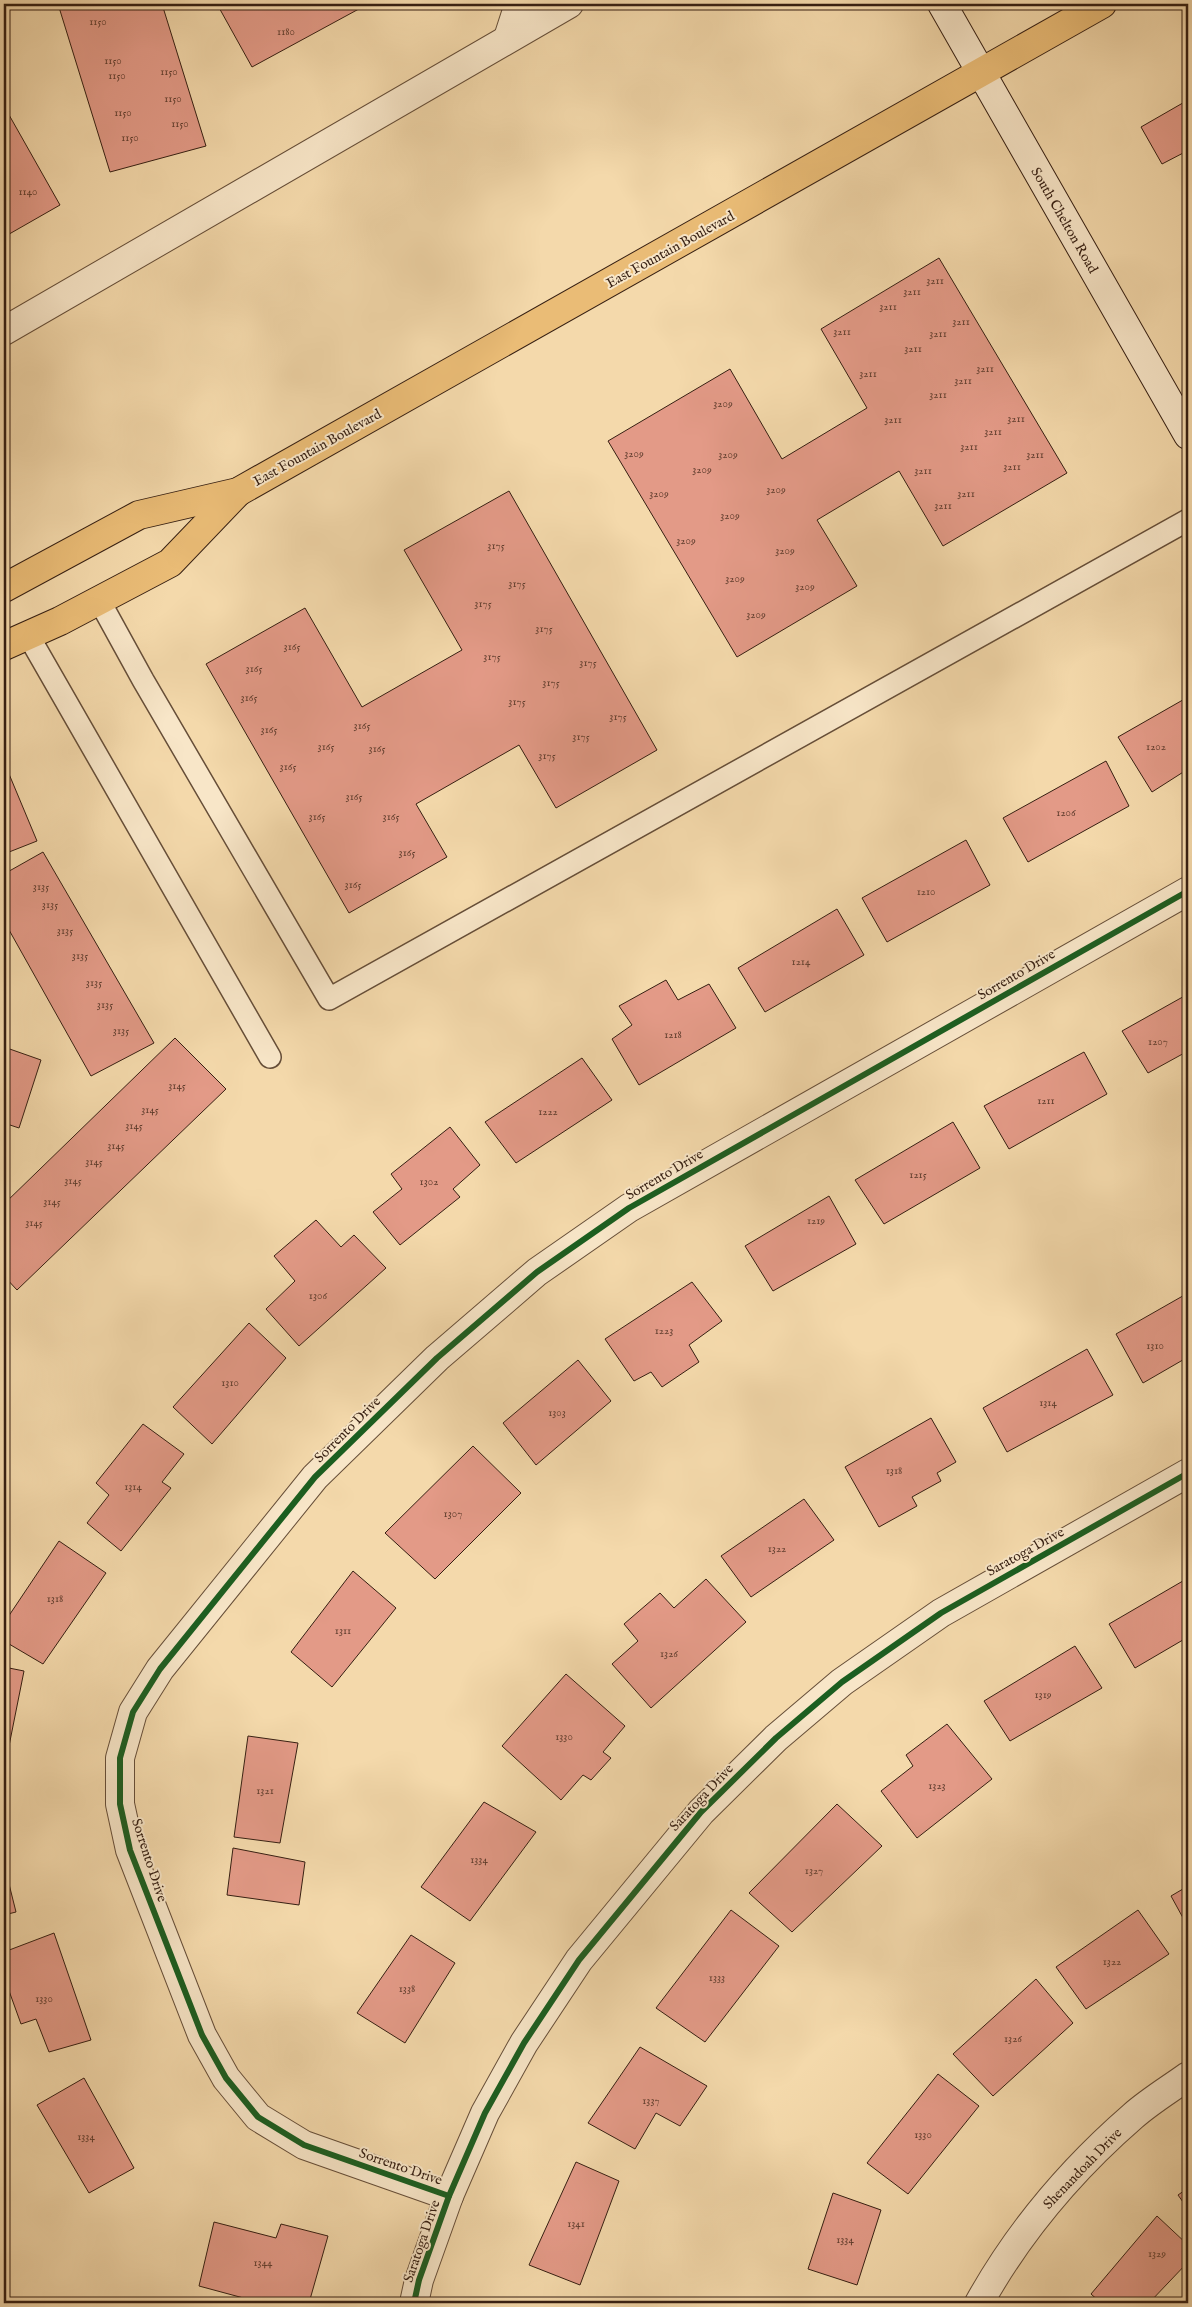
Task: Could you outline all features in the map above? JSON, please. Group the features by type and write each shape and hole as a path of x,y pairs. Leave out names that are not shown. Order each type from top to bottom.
{"highway":[{"name":"East Fountain Boulevard","path":"4,588 139,515 238,492 1102,4"},
{"name":"East Fountain Boulevard","path":"4,646 100,600 170,563 238,492"}],"street":[{"path":"508,38 519,4"},
{"path":"4,331 569,4"},
{"name":"South Chelton Road","path":"942,4 1188,435"},
{"name":"Sorrento Drive","path":"449,2196 304,2146 258,2117 226,2078 202,2035 130,1850 120,1804 120,1758 133,1712 160,1669 315,1477 437,1358 537,1272 629,1208 1188,891"},
{"name":"Saratoga Drive","path":"414,2303 419,2280 449,2196 485,2112 524,2043 579,1960 701,1812 776,1738 842,1682 941,1613 1188,1473"},
{"name":"Shenandoah Drive","path":"979,2303 997,2271 1051,2197 1133,2115 1188,2076"}],"lane":[{"path":"100,600 143,680 330,999 1188,520"},
{"path":"28,635 270,1058"}],"building":[{"path":"58,4 162,4 206,146 110,172"},
{"path":"217,4 368,4 252,67"},
{"path":"1188,100 1188,153 1187,151 1162,164 1141,127"},
{"path":"4,106 60,205 4,237"},
{"path":"939,258 1067,473 943,546 899,471 817,520 857,586 737,657 608,441 730,369 782,459 867,408 821,329"},
{"path":"509,491 657,750 556,808 519,745 416,804 447,857 349,913 206,664 305,608 362,707 462,650 404,550"},
{"path":"1188,697 1188,755 1183,758 1188,769 1152,792 1118,737"},
{"path":"1106,761 1129,806 1028,862 1003,818"},
{"path":"4,762 37,841 4,854"},
{"path":"966,840 990,885 887,942 862,898"},
{"path":"43,852 154,1043 91,1076 4,921 4,874"},
{"path":"837,909 864,955 765,1012 738,968"},
{"path":"666,980 678,1000 709,984 736,1028 639,1085 612,1039 632,1025 619,1006"},
{"path":"1188,994 1188,1051 1148,1073 1122,1031"},
{"path":"175,1038 226,1089 17,1290 4,1276 4,1204"},
{"path":"4,1047 41,1060 19,1128 4,1123"},
{"path":"1084,1052 1107,1094 1009,1149 984,1106"},
{"path":"582,1058 612,1100 516,1163 485,1122"},
{"path":"953,1122 980,1168 884,1224 855,1180"},
{"path":"450,1127 480,1165 453,1189 460,1197 400,1245 373,1212 402,1189 391,1174"},
{"path":"829,1196 856,1244 773,1291 745,1246"},
{"path":"316,1220 341,1247 354,1235 386,1268 299,1346 266,1309 295,1281 274,1256"},
{"path":"692,1282 722,1321 689,1345 699,1362 662,1387 651,1372 634,1381 605,1339"},
{"path":"1188,1293 1188,1357 1143,1383 1116,1334"},
{"path":"4,1297 9,1302 4,1307"},
{"path":"249,1323 286,1358 212,1444 173,1407"},
{"path":"1087,1349 1113,1395 1007,1452 983,1408"},
{"path":"578,1360 611,1401 536,1465 503,1423"},
{"path":"931,1418 956,1462 937,1473 941,1481 912,1497 917,1506 879,1527 845,1467"},
{"path":"143,1424 184,1454 162,1482 171,1488 121,1551 87,1523 109,1495 96,1483"},
{"path":"473,1446 521,1493 435,1579 385,1533"},
{"path":"804,1499 834,1540 751,1597 721,1556"},
{"path":"59,1541 106,1573 43,1664 4,1641 4,1623"},
{"path":"353,1571 396,1608 332,1687 291,1652"},
{"path":"1188,1578 1188,1637 1135,1668 1109,1624"},
{"path":"706,1579 746,1622 651,1708 612,1664 638,1641 624,1624 660,1593 674,1608"},
{"path":"1075,1646 1102,1688 1010,1741 984,1701"},
{"path":"4,1667 24,1671 4,1771"},
{"path":"566,1674 625,1726 603,1752 611,1758 591,1780 583,1775 561,1800 502,1746"},
{"path":"947,1724 992,1779 917,1838 881,1791 913,1766 906,1755"},
{"path":"248,1736 298,1743 280,1843 234,1837"},
{"path":"484,1802 536,1832 470,1921 421,1887"},
{"path":"837,1804 882,1846 792,1932 749,1893"},
{"path":"233,1848 305,1862 299,1905 227,1895"},
{"path":"4,1864 16,1912 4,1915"},
{"path":"1188,1886 1188,1927 1171,1896"},
{"path":"731,1910 779,1946 705,2042 656,2008"},
{"path":"1138,1910 1169,1954 1086,2009 1056,1967"},
{"path":"54,1933 91,2040 49,2052 36,2019 21,2024 4,1977 4,1952"},
{"path":"411,1935 455,1963 405,2043 357,2013"},
{"path":"1036,1979 1073,2023 993,2096 953,2054"},
{"path":"640,2047 707,2086 680,2126 656,2113 635,2149 588,2123"},
{"path":"938,2074 979,2106 908,2194 867,2163"},
{"path":"84,2078 134,2168 89,2193 37,2105"},
{"path":"576,2162 619,2181 580,2285 529,2265"},
{"path":"1188,2188 1188,2209 1178,2195"},
{"path":"833,2193 881,2210 857,2285 808,2269"},
{"path":"1157,2216 1188,2245 1188,2262 1149,2303 1101,2303 1091,2294"},
{"path":"214,2222 276,2238 281,2224 328,2236 309,2303 262,2303 199,2286"},
{"path":"520,2298 543,2303 518,2303"}],"cycle path":[{"path":"449,2196 304,2145 258,2117 226,2078 202,2035 130,1850 120,1804 120,1758 133,1712 160,1669 315,1477 437,1358 537,1272 629,1208 1188,891"},
{"path":"414,2303 419,2280 449,2196 485,2113 524,2043 579,1960 701,1812 776,1738 842,1682 941,1613 1188,1473"}]}
